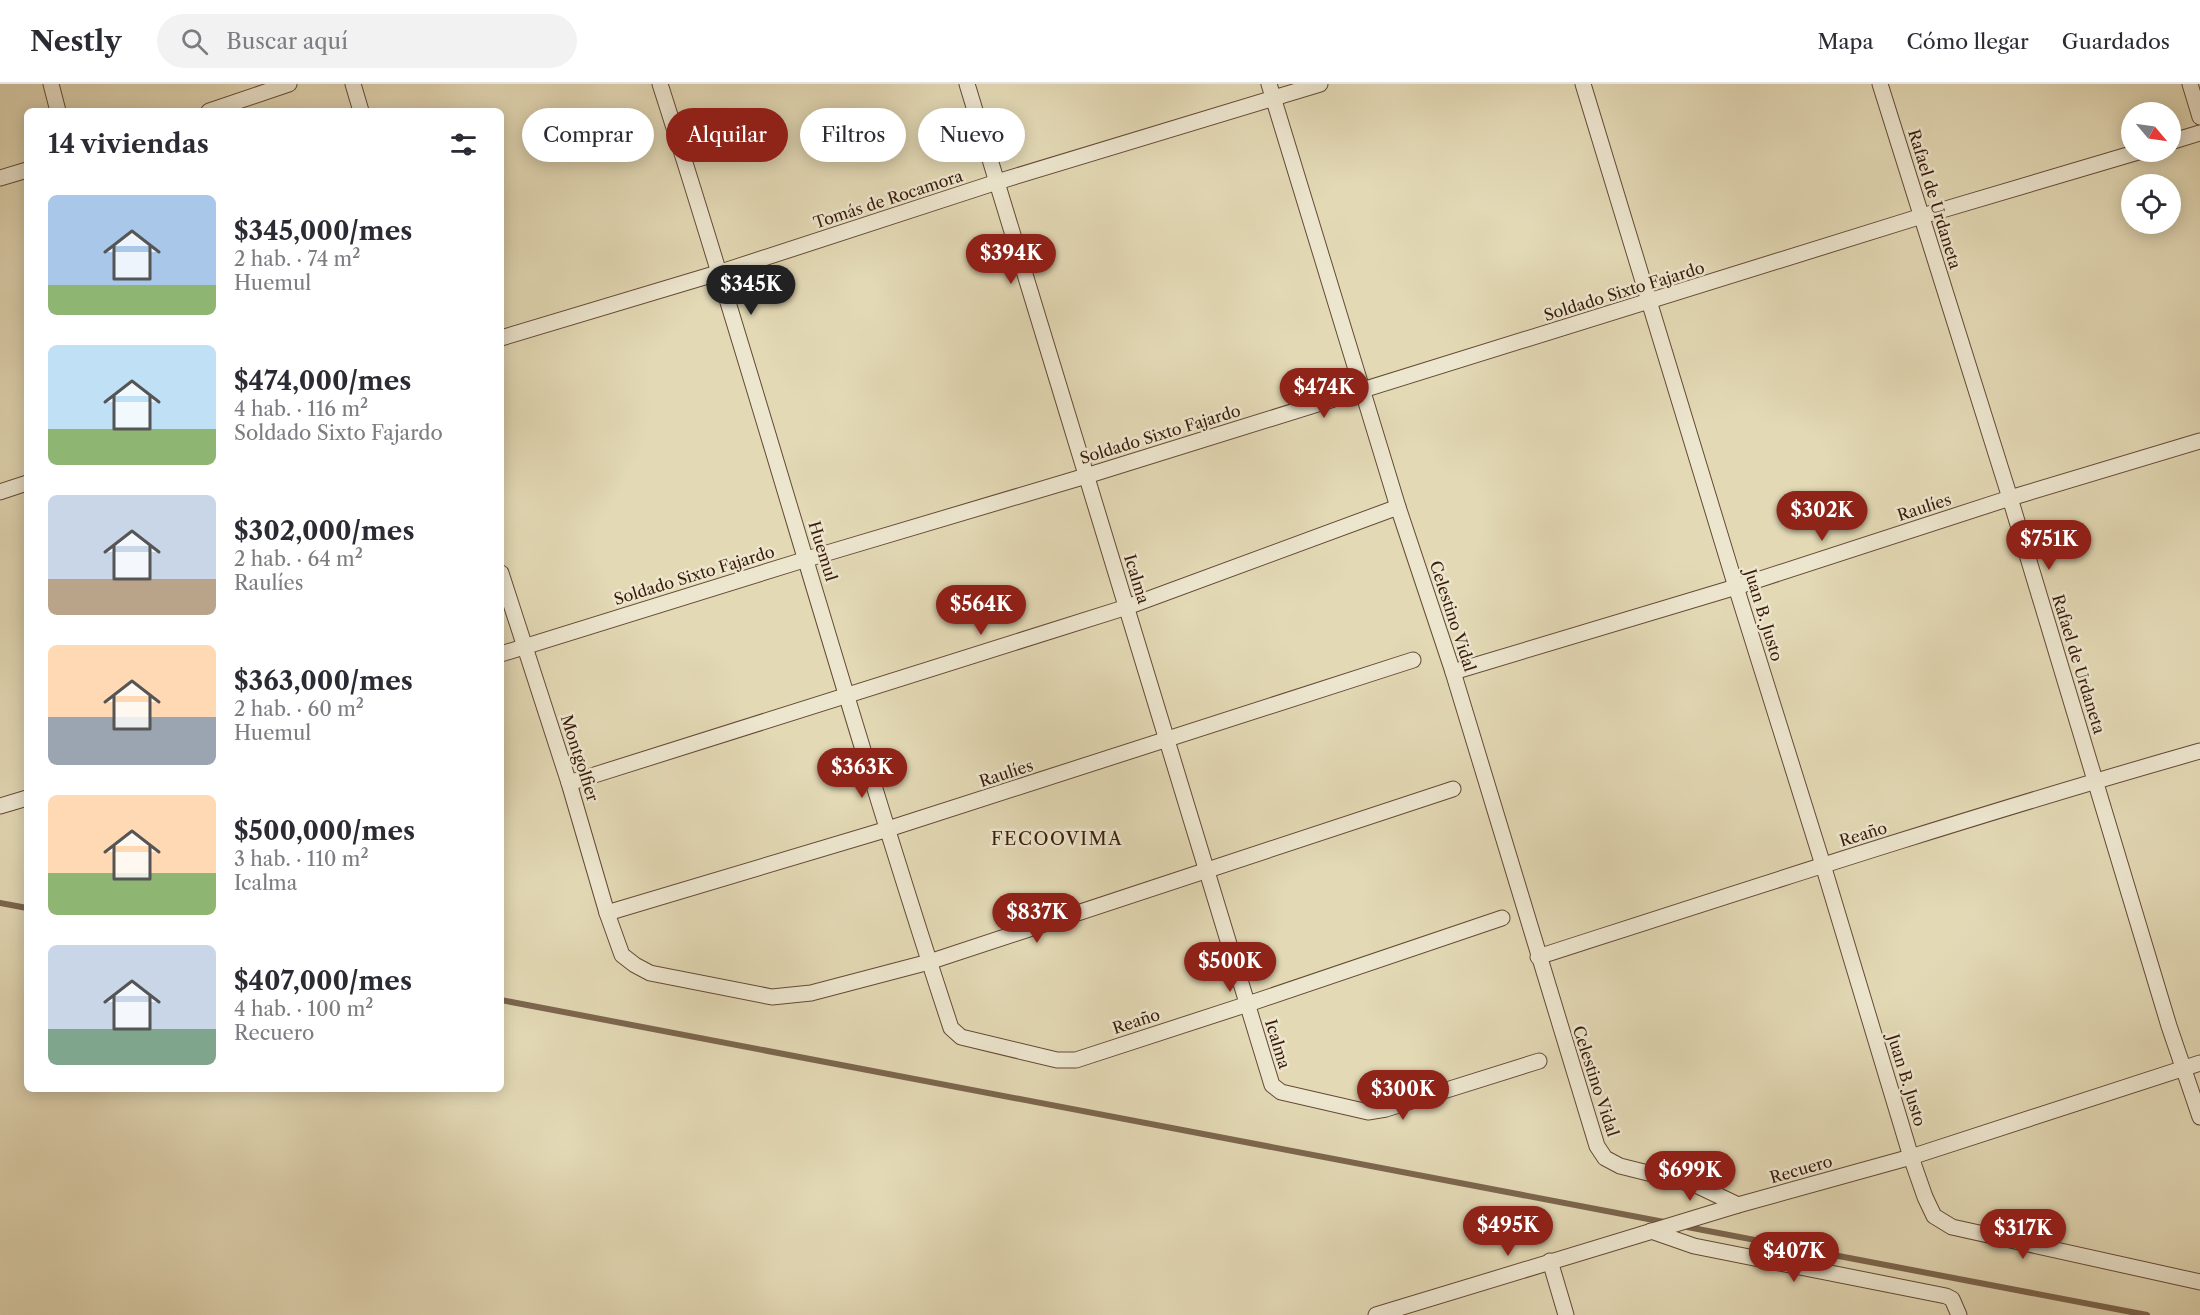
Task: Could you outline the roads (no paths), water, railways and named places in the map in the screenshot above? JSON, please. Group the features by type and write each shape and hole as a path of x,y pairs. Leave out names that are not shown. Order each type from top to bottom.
{"street":[{"path":"51,84 57,108"},
{"path":"218,108 289,84"},
{"path":"353,84 360,108"},
{"name":"Huemul","path":"660,84 721,272 888,829 951,1029"},
{"name":"Icalma","path":"967,84 1272,1085 1281,1092 1368,1112 1386,1109 1539,1062"},
{"name":"Tomás de Rocamora","path":"504,337 721,272 1272,91 1320,84"},
{"name":"Juan B. Justo","path":"1583,84 1911,1157 1934,1216 1952,1227 2200,1282"},
{"name":"Rafael de Urdaneta","path":"1880,84 2010,498 2169,1026 2200,1117"},
{"path":"2190,84 2200,117"},
{"name":"Celestino Vidal","path":"1272,91 1398,507 1453,672 1597,1146 1605,1158 1620,1166 1696,1185 1738,1205"},
{"path":"2181,139 2200,133"},
{"name":"Soldado Sixto Fajardo","path":"504,653 807,559 1086,476 1922,216 2121,157"},
{"path":"0,178 24,171"},
{"name":"Raulíes","path":"1453,672 1736,587 2010,498 2200,441"},
{"path":"0,492 24,484"},
{"path":"569,783 1127,607 1398,507"},
{"name":"Montgolfier","path":"504,583 622,955 650,973 772,997 811,993 929,962"},
{"name":"Raulíes","path":"607,913 888,829 1413,660"},
{"name":"Reaño","path":"1538,957 1823,865 2096,781 2200,752"},
{"path":"929,962 1454,789"},
{"path":"0,806 24,799"},
{"name":"Reaño","path":"951,1029 962,1037 1057,1060 1076,1060 1502,918"},
{"name":"Recuero","path":"1376,1315 1738,1205 1911,1157 2200,1063"},
{"path":"1651,1231 1694,1246 1946,1296 1952,1299 1957,1311"},
{"path":"1550,1261 1566,1315"}],"waterway":[{"path":"0,903 24,907"},
{"path":"504,1001 1664,1222"},
{"path":"1682,1226 2147,1315"}],"district":[{"name":"FECOOVIMA","path":"1057,839"}]}
